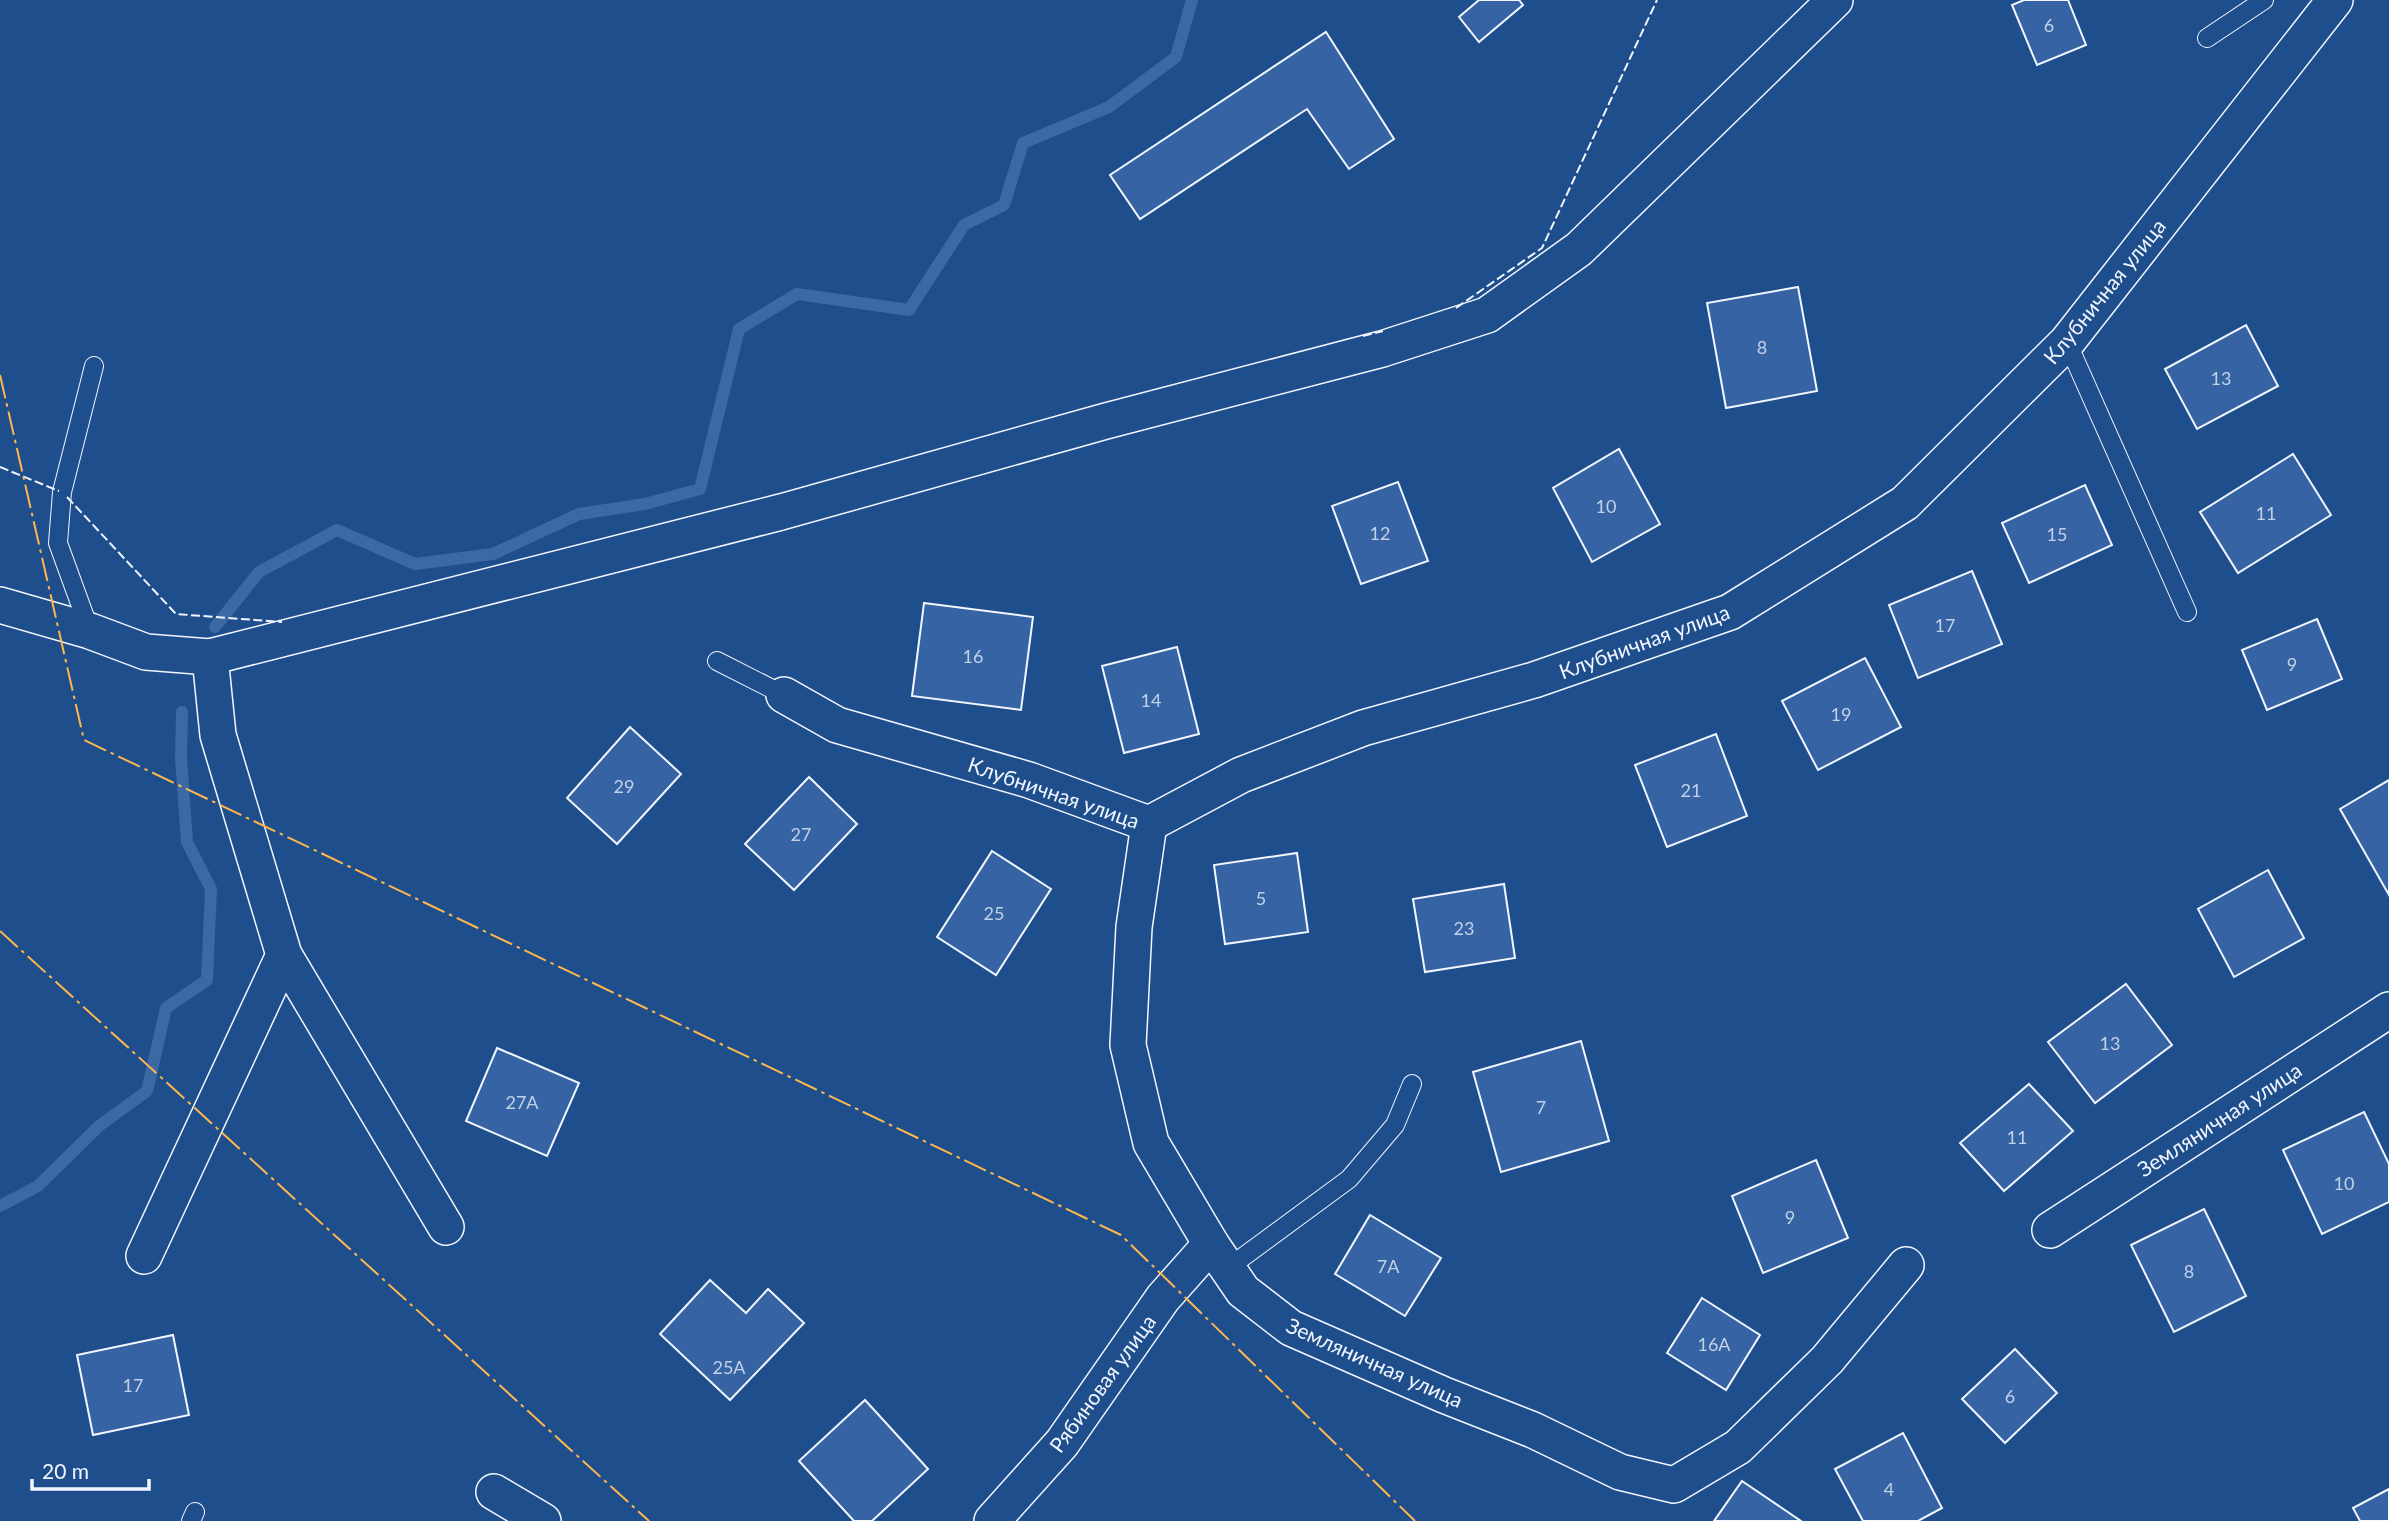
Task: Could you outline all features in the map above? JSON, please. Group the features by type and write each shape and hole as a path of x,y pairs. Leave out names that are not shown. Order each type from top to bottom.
{"street":[{"path":"0,605 90,631 146,652 210,657 780,512 1106,421 1382,349 1488,315 1579,249 1835,0"},
{"name":"Клубничная улица","path":"784,695 837,725 1030,780 1149,824 1241,775 1363,728 1534,680 1730,612 1905,503 2067,342 2335,0"},
{"path":"210,657 218,735 284,955 446,1227"},
{"name":"Земляничная улица","path":"1149,824 1133,927 1128,1045 1151,1143 1243,1291 1292,1328 1444,1395 1533,1430 1620,1472 1674,1485 1738,1447 1827,1360 1906,1265"},
{"path":"144,1256 284,955"},
{"name":"Земляничная улица","path":"2050,1230 2389,1010"},
{"name":"Рябиновая улица","path":"992,1521 1062,1443 1163,1298 1219,1256"},
{"path":"495,1492 542,1521"}],"lane":[{"path":"2207,38 2264,0"},
{"path":"2067,342 2187,611"},
{"path":"90,631 58,543 62,492 94,366"},
{"path":"717,660 784,695"},
{"path":"1219,1256 1349,1180 1395,1125 1412,1084"}],"building":[{"path":"1479,0 1519,0 1523,5 1479,42 1459,17"},
{"path":"2024,0 2068,0 2086,45 2037,65 2012,5"},
{"path":"1326,32 1394,139 1349,169 1307,109 1140,219 1110,175"},
{"path":"1798,287 1817,391 1726,408 1707,303"},
{"path":"2246,325 2278,386 2197,429 2165,369"},
{"path":"1619,449 1660,524 1592,562 1553,488"},
{"path":"2293,454 2331,515 2238,573 2200,512"},
{"path":"1398,482 1428,561 1361,584 1332,506"},
{"path":"2085,485 2112,545 2029,583 2002,523"},
{"path":"1972,571 2002,644 1918,678 1889,605"},
{"path":"924,603 1033,617 1021,710 912,696"},
{"path":"2317,619 2342,679 2267,710 2242,650"},
{"path":"1177,647 1199,734 1124,753 1102,666"},
{"path":"1865,658 1901,727 1818,770 1782,701"},
{"path":"630,727 681,774 617,844 567,798"},
{"path":"1716,734 1747,816 1667,847 1635,765"},
{"path":"809,777 857,824 794,890 745,844"},
{"path":"2389,780 2389,895 2340,809"},
{"path":"992,851 1051,889 996,975 937,937"},
{"path":"1297,853 1308,932 1225,944 1214,865"},
{"path":"2268,870 2304,938 2234,977 2198,909"},
{"path":"1504,884 1515,958 1425,972 1413,899"},
{"path":"2126,984 2172,1045 2095,1103 2048,1042"},
{"path":"1581,1041 1609,1141 1501,1172 1473,1072"},
{"path":"497,1048 579,1083 547,1156 466,1121"},
{"path":"2029,1084 2073,1131 2004,1191 1960,1143"},
{"path":"2364,1112 2389,1164 2389,1202 2322,1234 2283,1150"},
{"path":"1816,1160 1848,1238 1763,1273 1732,1196"},
{"path":"2204,1209 2246,1296 2174,1332 2131,1245"},
{"path":"1370,1215 1441,1258 1405,1316 1335,1274"},
{"path":"710,1280 746,1313 768,1289 804,1323 730,1400 660,1334"},
{"path":"1702,1298 1760,1335 1726,1390 1667,1353"},
{"path":"173,1335 189,1415 93,1435 77,1355"},
{"path":"2015,1349 2057,1393 2005,1443 1962,1399"},
{"path":"865,1400 928,1469 872,1521 854,1521 799,1461"},
{"path":"1903,1433 1942,1508 1918,1521 1863,1521 1835,1469"},
{"path":"1742,1481 1801,1521 1714,1521"},
{"path":"2389,1489 2389,1521 2360,1521 2353,1508"}],"waterway":[{"path":"215,627 259,572 337,530 415,564 493,554 579,514 645,504 700,489 739,329 797,294 909,310 964,225 1004,205 1023,143 1109,107 1176,57 1192,0"},
{"path":"0,1206 38,1186 99,1126 147,1091 166,1008 207,980 211,889 187,842 181,758 182,712"}],"fence":[{"path":"1456,308 1542,248 1657,0"},
{"path":"1363,336 1383,331"},
{"path":"0,467 59,491"},
{"path":"67,497 176,614 282,622"}],"power":[{"path":"0,375 84,740 1121,1235 1415,1521"},
{"path":"0,931 649,1521"}]}
